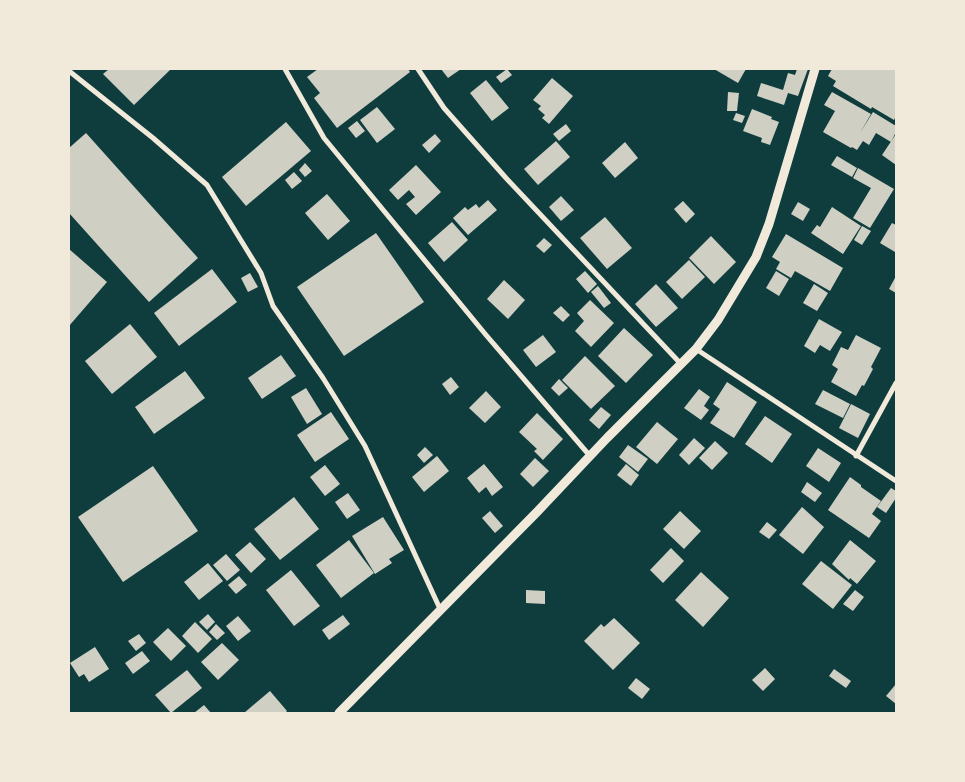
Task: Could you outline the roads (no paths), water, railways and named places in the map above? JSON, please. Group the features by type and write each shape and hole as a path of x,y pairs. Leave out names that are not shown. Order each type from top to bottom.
{"street":[{"path":"285,69 324,138 486,335 590,457"},
{"path":"418,69 444,108 506,178 681,364"},
{"path":"339,713 696,349 718,320 756,257 769,224 815,69"},
{"path":"69,71 154,138 207,185 261,272 273,306 324,378 365,446 441,611"},
{"path":"696,349 896,481"},
{"path":"856,456 896,383"}]}
